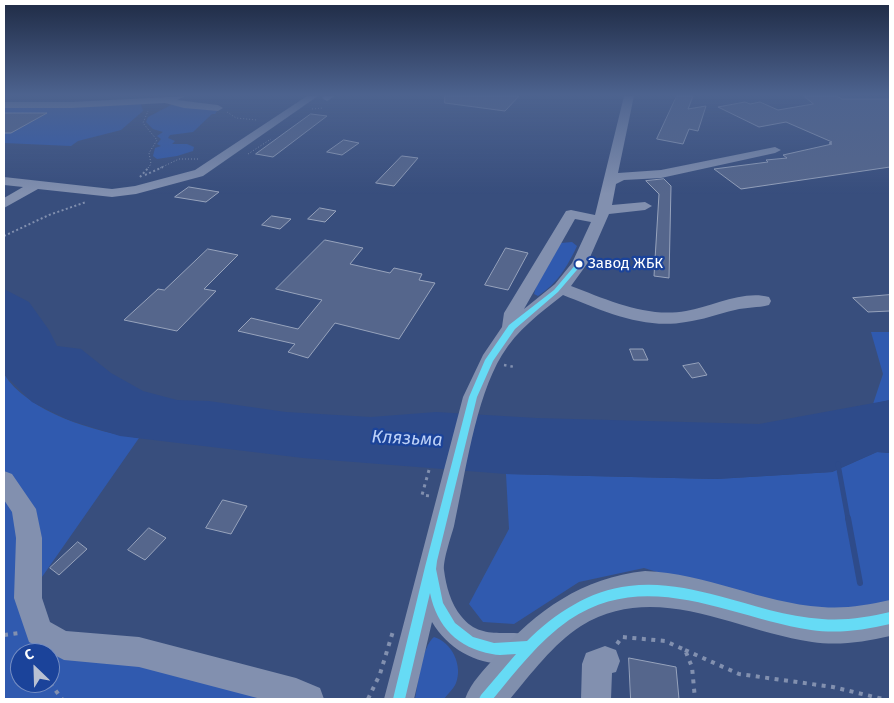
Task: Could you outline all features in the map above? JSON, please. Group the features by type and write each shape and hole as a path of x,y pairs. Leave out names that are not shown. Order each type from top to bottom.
{"main road":[{"path":"485,699 530,647 565,616 600,598 630,590 659,588 682,591 737,607 813,624 848,626 890,618"}],"street":[{"path":"4,181 112,193 136,190 199,173 264,129"},
{"path":"399,699 430,567 440,496 473,397 492,355 511,328 560,288 579,264 602,215 622,129"},
{"path":"610,182 621,176 661,174 775,150"},
{"path":"4,204 35,185"},
{"path":"511,328 513,313 571,214 602,215 645,206"},
{"path":"560,288 654,319 686,317 745,301 763,301"},
{"path":"4,481 24,509 30,538 28,598 38,632 64,645 139,652 302,696"},
{"path":"430,567 438,605 451,627 470,642 494,649 530,647"},
{"path":"596,699 597,664 605,661"}],"path":[{"path":"4,236 49,215 129,186 141,177 151,164 149,153 157,140 147,129"},
{"path":"272,138 277,139"},
{"path":"258,148 263,149"},
{"path":"500,364 515,368"},
{"path":"430,470 422,495 440,496"},
{"path":"368,699 380,674 396,620"},
{"path":"605,661 622,637 665,641 739,674 833,686 883,699"},
{"path":"685,650 692,667 695,699"}],"shaded area":[{"path":"4,129 122,129 78,141 71,146 4,143"},
{"path":"153,129 196,129 193,132 170,135 168,138 175,141 172,144 187,144 194,147 193,151 157,159 153,156 155,148 161,146 157,144 161,139 157,136 163,132"},
{"path":"572,242 577,246 561,274 545,291 538,296 534,294 536,287 561,243"},
{"path":"871,332 890,332 890,400 873,404 883,374"},
{"path":"4,374 29,399 46,410 84,426 139,438 28,597 39,632 296,693 292,699 4,699"},
{"path":"877,452 890,453 890,606 841,615 716,590 644,568 579,582 514,624 483,622 469,604 509,529 506,474 716,479 832,472"},
{"path":"434,637 451,649 457,662 458,676 456,683 444,699 415,699 426,648"}],"water":[{"name":"Клязьма","path":"4,289 29,302 49,330 57,346 81,349 111,373 143,391 177,400 209,401 286,412 371,417 436,412 536,418 759,424 890,400 890,453 877,452 832,472 716,479 506,474 303,458 120,436 69,420 32,402 4,374"}],"building":[{"path":"4,129 19,129 11,133 4,133"},
{"path":"291,129 310,129 273,157 256,154"},
{"path":"662,129 699,129 698,131 689,129 683,144 657,139"},
{"path":"802,129 890,129 890,167 741,189 714,169 787,158 783,155 832,144 829,143 832,142"},
{"path":"344,140 359,143 342,155 327,152"},
{"path":"402,156 418,158 394,186 376,183"},
{"path":"664,179 671,186 669,278 654,276 659,194 646,181"},
{"path":"189,187 219,192 206,202 175,197"},
{"path":"320,208 336,211 325,222 308,219"},
{"path":"272,216 291,219 280,229 262,225"},
{"path":"325,240 363,248 350,264 390,273 394,268 422,274 419,280 435,283 399,339 335,323 308,358 288,352 295,344 238,331 251,318 298,329 322,300 276,289"},
{"path":"506,248 528,253 508,290 485,285"},
{"path":"208,249 238,255 204,289 216,291 177,331 124,320 158,289 164,290"},
{"path":"890,295 890,311 868,312 853,298"},
{"path":"630,349 643,349 648,360 634,360"},
{"path":"699,363 707,375 692,378 683,366"},
{"path":"223,500 247,506 231,534 206,528"},
{"path":"149,528 166,538 145,560 128,550"},
{"path":"78,542 87,549 59,575 50,568"},
{"path":"629,658 676,667 679,699 631,699"}],"waterway":[{"path":"838,464 848,519"},
{"path":"848,518 860,583"}],"transit line":[{"path":"530,647 494,649 470,642 451,627 438,605 430,567 473,397 489,360 512,327 556,291 579,264"},
{"path":"399,699 432,562"},
{"path":"485,699 523,654 555,624 567,615 598,599 628,591 658,590 688,594 779,618 811,624 851,625 890,618"}],"place":[{"name":"Завод ЖБК","path":"579,264"}]}
